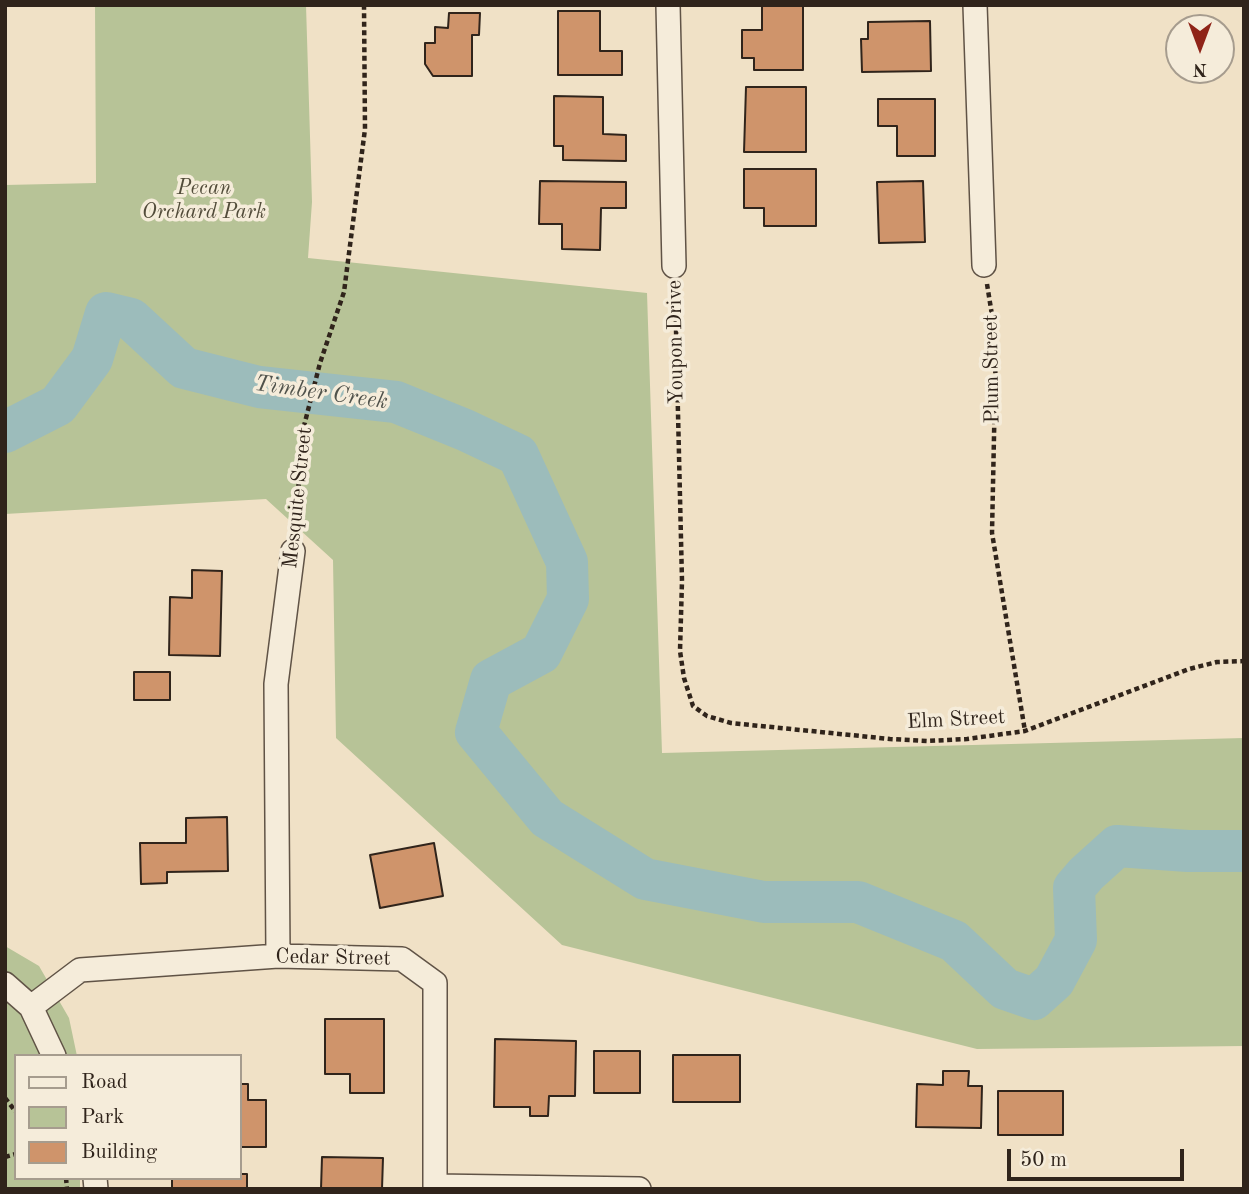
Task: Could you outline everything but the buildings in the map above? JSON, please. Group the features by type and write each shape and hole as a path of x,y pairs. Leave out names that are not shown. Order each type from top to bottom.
{"street":[{"name":"Youpon Drive","path":"668,5 674,266"},
{"path":"975,5 984,265"},
{"name":"Mesquite Street","path":"278,956 276,684 293,551"},
{"name":"Cedar Street","path":"31,1007 80,970 278,956 402,959 435,983 435,1187"},
{"path":"5,984 31,1007 53,1054"},
{"path":"435,1187 639,1189"}],"path":[{"name":"Mesquite Street","path":"293,551 303,430 320,363 344,292 366,128 364,5"},
{"name":"Plum Street","path":"984,265 996,340 992,533 1025,731"},
{"name":"Youpon Drive","path":"674,266 682,581 680,651 684,678"},
{"name":"Elm Street","path":"684,678 692,706 707,716 731,723 927,741 1025,731 1189,669 1217,662 1244,661"}],"green space":[{"name":"Pecan Orchard Park","path":"95,5 306,5 312,202 308,258 647,293 662,753 1244,738 1244,1046 977,1049 562,945 336,738 333,560 266,499 5,514 5,185 96,183"},
{"path":"5,946 39,966 69,1018 77,1054 14,1054 14,1180 80,1180 80,1189 5,1189"}],"waterway":[{"name":"Timber Creek","path":"5,432 58,405 92,359 106,313 131,319 184,368 259,387 396,402 518,455 567,562 568,599 541,653 491,680 476,732 547,818 645,879 764,902 858,902 954,941 1005,989 1034,999 1054,981 1076,940 1074,888 1117,846 1188,851 1244,851"}]}
